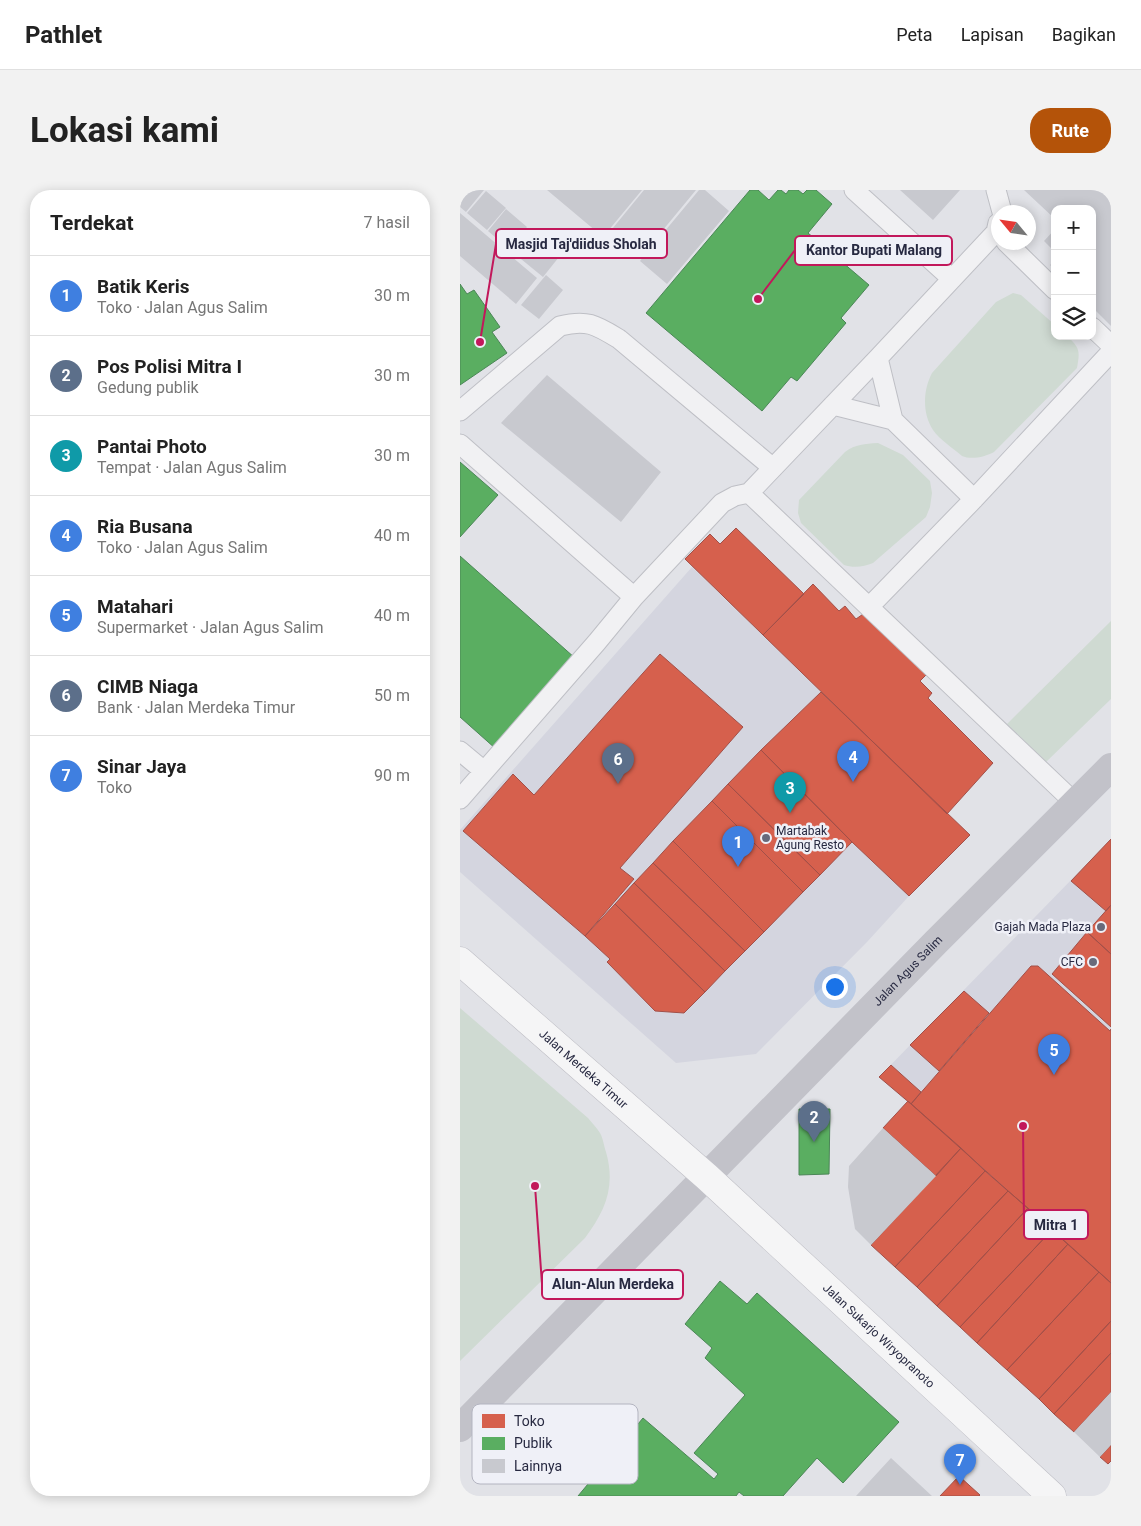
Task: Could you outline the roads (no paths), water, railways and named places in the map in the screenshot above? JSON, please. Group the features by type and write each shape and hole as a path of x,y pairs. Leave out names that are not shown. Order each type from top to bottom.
{"main road":[{"name":"Jalan Agus Salim","path":"484,1404 937,941 1111,767"},
{"name":"Jalan Merdeka Timur","path":"460,962 707,1177"},
{"name":"Jalan Sukarjo Wiryopranoto","path":"707,1177 1052,1496"},
{"name":"Jalan Agus Salim","path":"460,1428 472,1416"}],"lane":[{"path":"854,190 952,279"},
{"path":"996,190 1000,205"},
{"path":"460,799 634,597 722,503 735,496 749,493 952,279 991,242"},
{"path":"1016,250 1051,286"},
{"path":"460,411 560,326 576,322 598,326 619,338 772,468"},
{"path":"1096,331 1111,345"},
{"path":"869,606 974,499 1111,352"},
{"path":"878,358 893,420"},
{"path":"833,405 893,420 974,499"},
{"path":"460,444 634,597"},
{"path":"749,493 1075,803"},
{"path":"460,751 484,771"}],"place":[{"name":"Kantor Bupati Malang","path":"758,299"},
{"name":"Masjid Taj'diidus Sholah","path":"480,342"},
{"name":"Ria Busana","path":"853,782"},
{"name":"CIMB Niaga","path":"618,784"},
{"name":"Pantai Photo","path":"790,813"},
{"name":"Martabak Agung Resto","path":"766,838"},
{"name":"Batik Keris","path":"738,867"},
{"name":"Gajah Mada Plaza","path":"1101,927"},
{"name":"CFC","path":"1093,962"},
{"name":"Matahari","path":"1054,1075"},
{"name":"Mitra 1","path":"1023,1126"},
{"name":"Pos Polisi Mitra I","path":"814,1142"},
{"name":"Alun-Alun Merdeka","path":"535,1186"},
{"name":"Sinar Jaya","path":"960,1485"}]}
